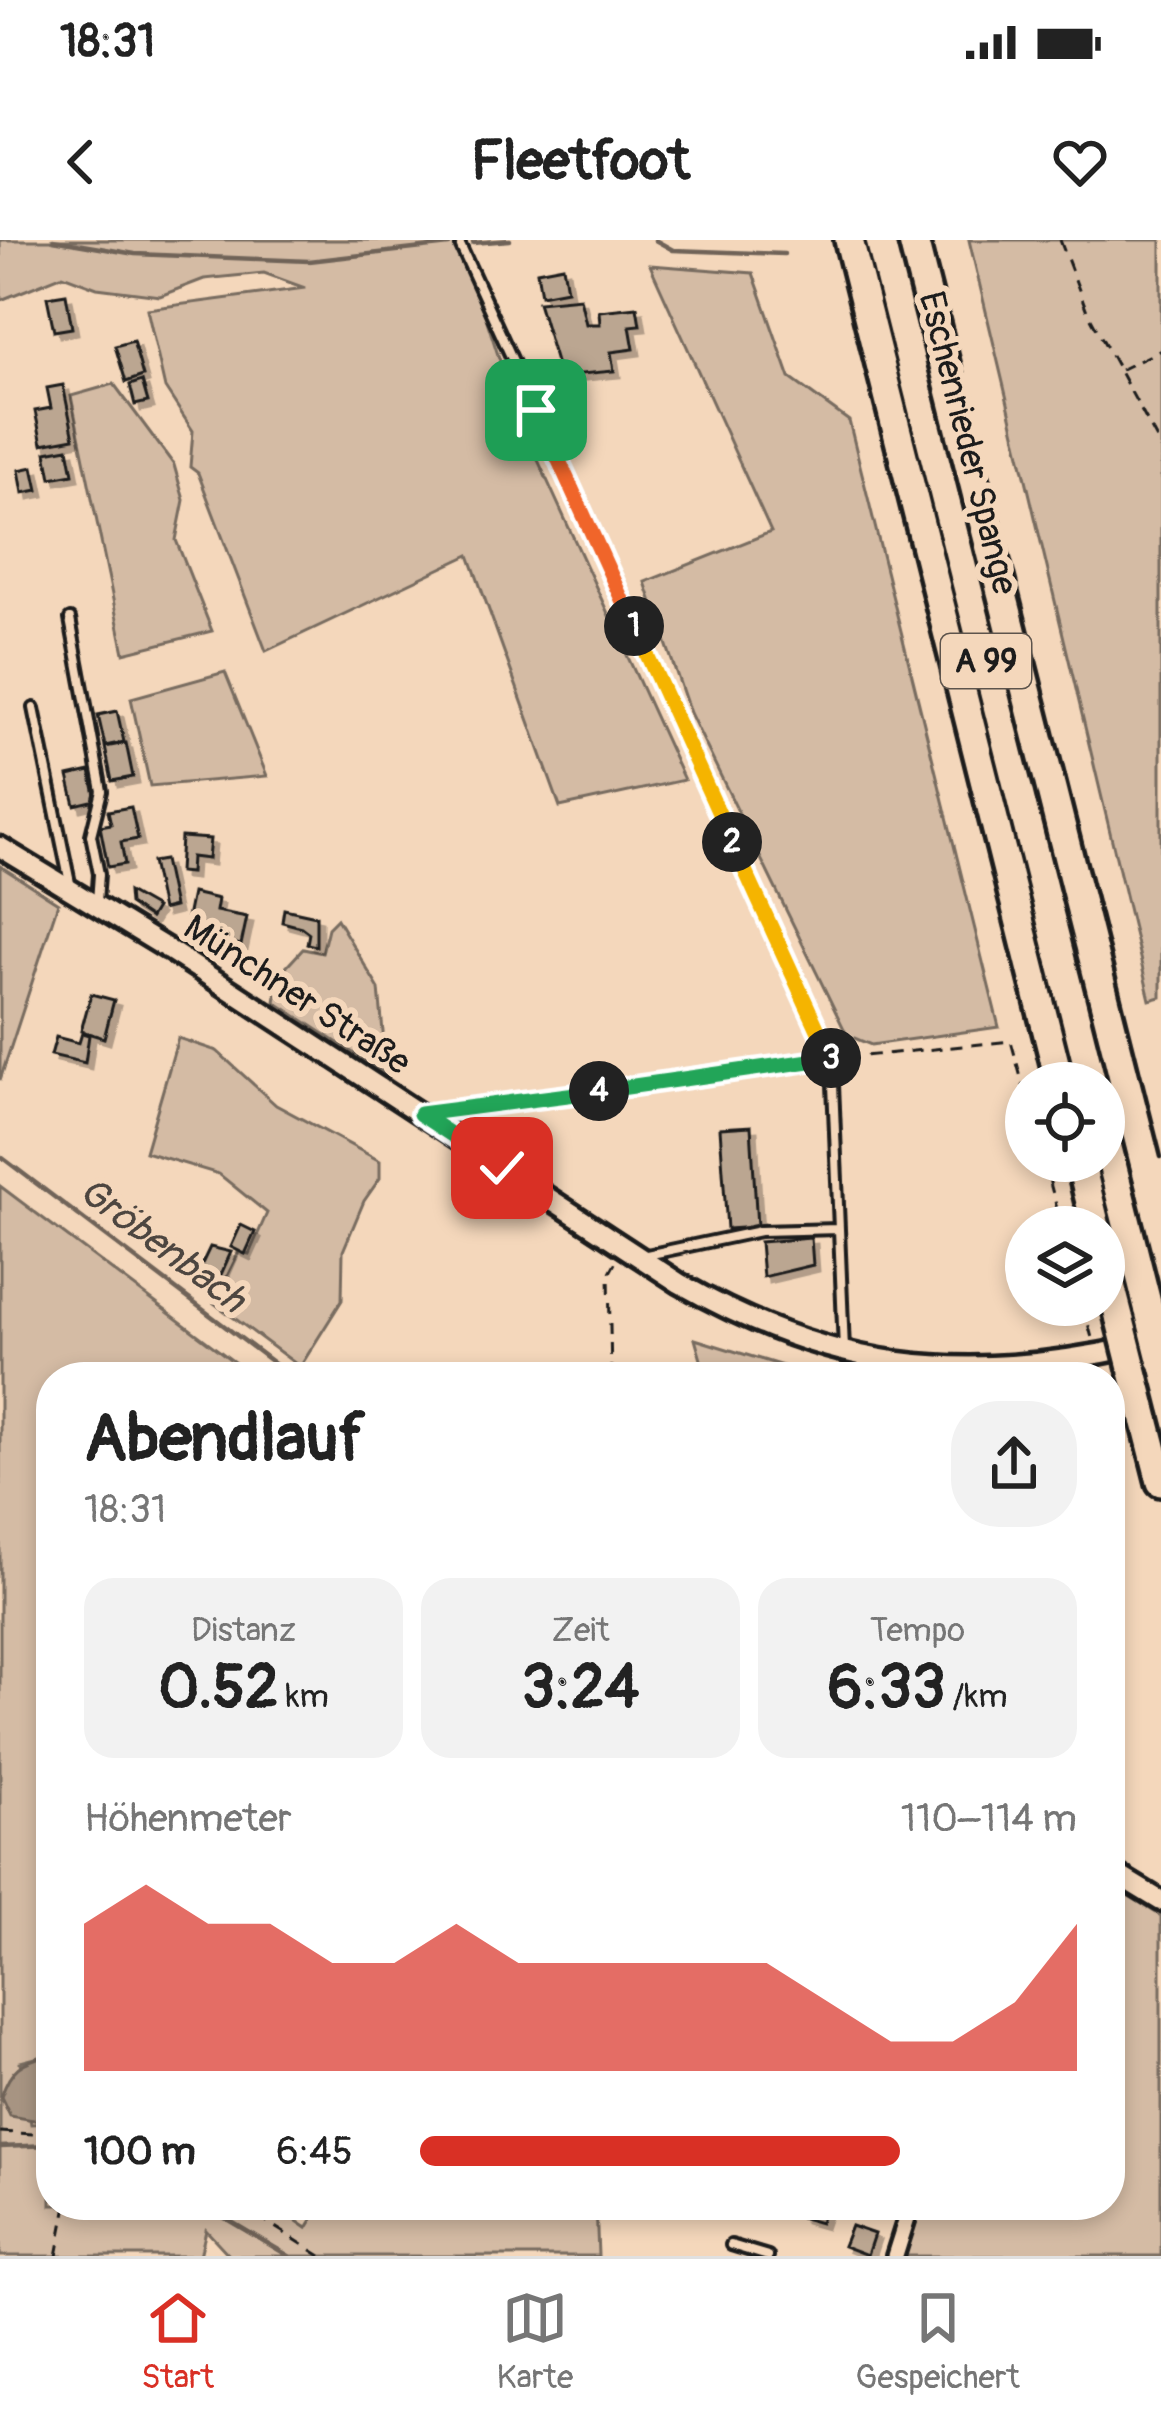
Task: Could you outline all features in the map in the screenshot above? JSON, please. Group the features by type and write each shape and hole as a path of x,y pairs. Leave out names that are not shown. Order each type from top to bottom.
{"highway":[{"name":"Eschenrieder Spange","path":"849,240 1055,1062"},
{"name":"Eschenrieder Spange","path":"880,240 1087,1062"},
{"path":"1117,1182 1161,1359"},
{"path":"1122,1326 1161,1482"}],"street":[{"name":"Münchner Straße","path":"0,847 97,904 632,1251 751,1321 883,1362"},
{"name":"Münchner Straße","path":"1053,1362 1161,1341"},
{"path":"1125,1879 1161,1901"},
{"path":"895,2256 906,2220"}],"lane":[{"path":"461,248 832,1060 844,1351"},
{"path":"70,619 102,791 91,835 100,874 97,904"},
{"path":"34,708 71,888"},
{"path":"420,1114 832,1060"},
{"path":"632,1251 760,1232 839,1229"},
{"path":"731,2245 768,2256"}],"path":[{"path":"1060,240 1087,310 1161,447"},
{"path":"1120,370 1161,350"},
{"path":"832,1060 1011,1041 1017,1062"},
{"path":"611,1362 609,1274 632,1251"},
{"path":"1089,1326 1097,1355"},
{"path":"0,2132 36,2134"},
{"path":"56,2256 64,2220"},
{"path":"264,2220 322,2256"}],"shaded area":[{"path":"0,240 461,240 517,414 684,780 560,807 469,555 266,651 198,473 190,467 193,431 165,388 147,309 305,288 264,273 204,279 160,296 97,288 63,275 1,300"},
{"path":"969,240 1161,240 1161,997 1150,1000"},
{"path":"650,265 753,273 790,378 849,421 999,1027 871,1045 847,1035 690,713 645,582 771,532"},
{"path":"114,384 174,465 184,500 176,540 212,631 124,653 71,396"},
{"path":"225,672 267,776 150,786 131,698"},
{"path":"0,866 58,903 0,1080"},
{"path":"337,919 379,989 387,1075 275,1002 279,975 303,949 322,953 328,928"},
{"path":"178,1038 217,1051 276,1105 380,1161 380,1178 364,1201 343,1251 342,1300 303,1362 293,1362 214,1303 239,1252 249,1254 267,1213 219,1174 145,1152"},
{"path":"0,1186 234,1362 36,1362 36,2058 20,2062 31,2124 36,2124 36,2220 296,2220 307,2228 312,2220 597,2220 598,2256 230,2256 206,2230 200,2256 0,2256"},
{"path":"695,1339 769,1362 702,1362"},
{"path":"1125,1893 1161,1916 1161,2256 904,2256 915,2220 1125,2220"},
{"path":"36,2059 36,2120 10,2116 1,2097 13,2072"}],"building":[{"path":"563,266 567,290 541,295 537,271"},
{"path":"66,294 72,328 54,331 47,297"},
{"path":"580,298 586,324 600,324 599,311 637,307 640,325 630,326 634,349 611,352 614,371 560,376 538,302"},
{"path":"133,341 143,376 126,382 115,346"},
{"path":"142,381 148,402 135,405 130,385"},
{"path":"63,385 74,438 42,444 35,411 51,408 47,388"},
{"path":"68,448 73,474 51,478 46,452"},
{"path":"33,467 38,490 23,493 19,470"},
{"path":"117,711 124,742 105,746 98,715"},
{"path":"126,743 133,777 112,781 105,747"},
{"path":"90,771 96,800 75,805 68,776"},
{"path":"131,807 138,839 121,842 125,864 108,867 100,826 111,824 108,811"},
{"path":"181,837 210,839 208,859 191,857 190,873 179,872"},
{"path":"164,860 174,907 162,910 152,862"},
{"path":"128,892 156,908 150,918 129,904"},
{"path":"192,893 218,899 216,911 247,917 241,945 184,933"},
{"path":"284,909 316,916 316,946 307,944 309,933 301,927 282,922"},
{"path":"91,994 114,1000 104,1038 81,1031"},
{"path":"82,1033 89,1035 85,1063 51,1055 56,1037 79,1043"},
{"path":"751,1126 757,1227 727,1229 720,1128"},
{"path":"241,1225 255,1232 245,1254 231,1247"},
{"path":"811,1238 813,1265 763,1277 760,1242"},
{"path":"210,1247 231,1252 219,1279 199,1270"},
{"path":"851,2226 874,2234 867,2255 843,2246"}],"waterway":[{"path":"53,240 135,254 309,261 449,245"},
{"path":"473,243 510,240"},
{"path":"655,240 673,250 784,254"},
{"name":"Gröbenbach","path":"0,1156 272,1362"},
{"path":"0,2147 36,2146"},
{"path":"228,2220 289,2256"}],"railway":[{"path":"930,240 1161,1157"}],"route":[{"path":"502,1168 420,1114 832,1060 536,410"}]}
